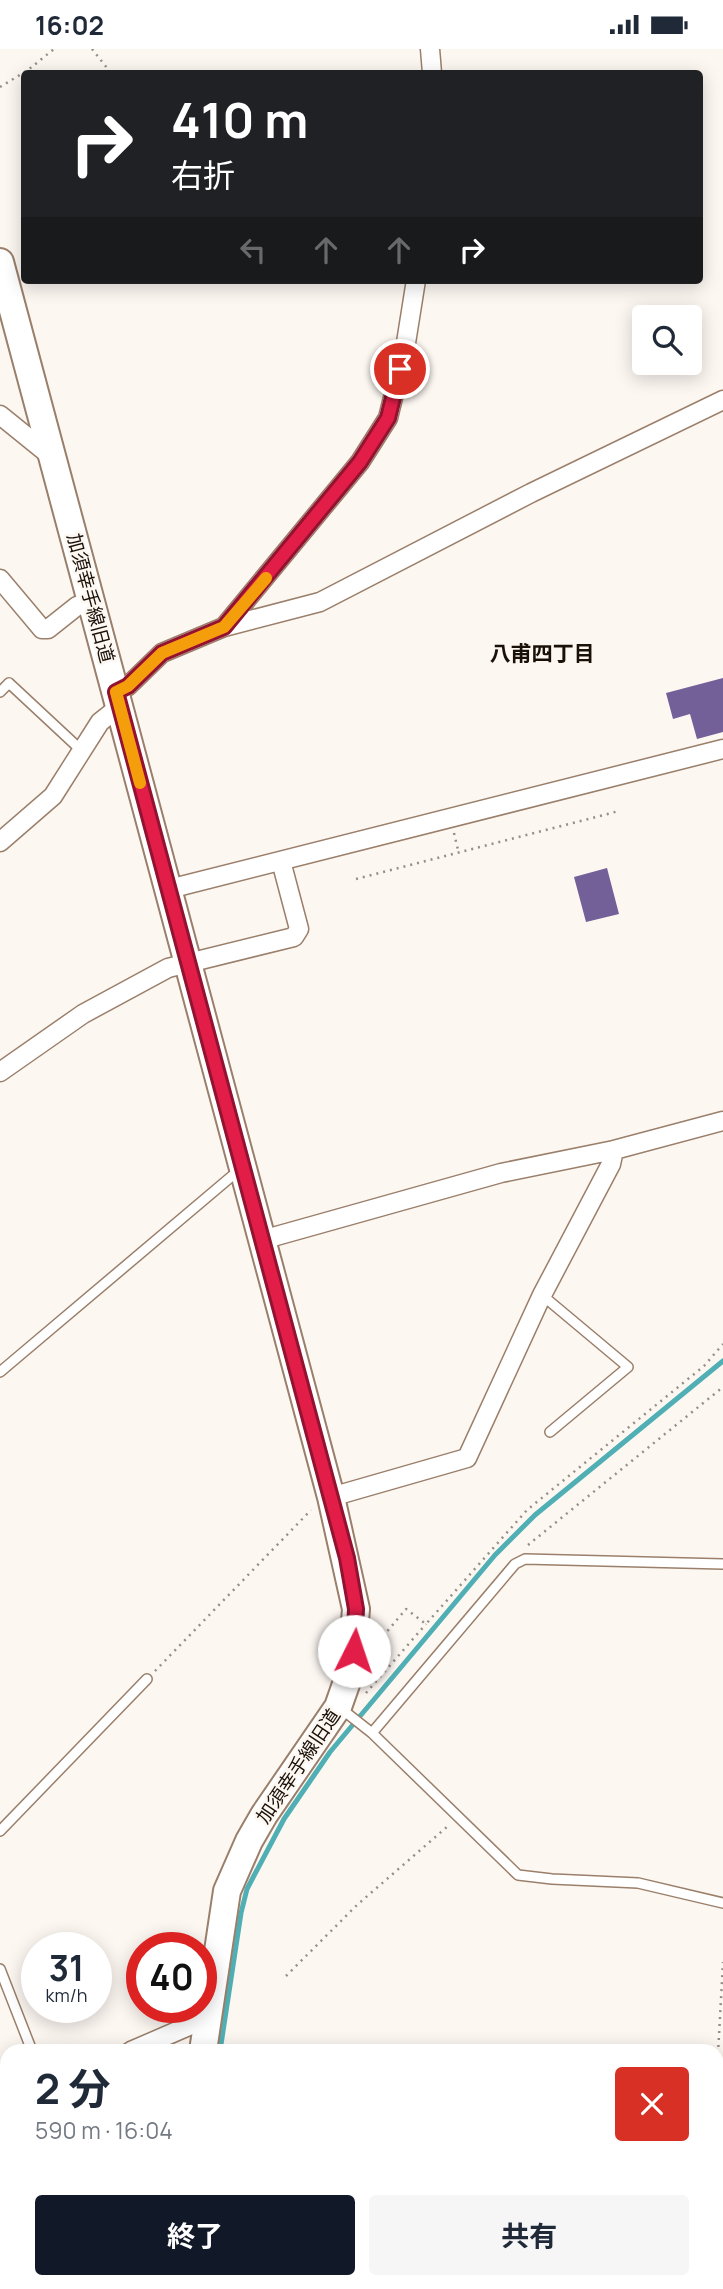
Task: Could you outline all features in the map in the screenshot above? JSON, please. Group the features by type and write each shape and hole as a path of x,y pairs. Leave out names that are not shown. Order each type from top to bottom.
{"street":[{"path":"430,49 432,70"},
{"name":"加須幸手線旧道","path":"0,262 190,964 354,1589 355,1649 350,1706 259,1824 227,1891 217,1960"},
{"path":"224,627 360,462 388,418 405,349 414,284"},
{"path":"0,842 53,796 100,722 128,686 162,653 224,627 320,602 531,493 723,400"},
{"path":"0,415 53,457"},
{"path":"0,579 42,629 48,629 77,606 92,600"},
{"path":"169,889 723,749"},
{"path":"0,1072 83,1014 168,968 294,937 299,929 281,861"},
{"path":"262,1240 501,1173 614,1150 723,1121"},
{"path":"331,1497 467,1458 542,1295 611,1164 614,1150"},
{"path":"147,2044 191,2025 202,2023"},
{"name":"加須幸手線旧道","path":"204,2044 208,2023"}],"lane":[{"path":"0,692 9,683 82,751"},
{"path":"0,1373 232,1176 244,1171"},
{"path":"542,1295 628,1367 550,1432"},
{"path":"368,1730 515,1564 525,1559 723,1564"},
{"path":"0,1831 147,1679"},
{"path":"350,1706 368,1730 518,1875 526,1878 638,1883 723,1903"},
{"path":"0,1969 29,2044"}],"path":[{"path":"28,70 54,49"},
{"path":"92,49 109,70"},
{"path":"0,86 21,74"},
{"path":"356,879 619,811"},
{"path":"453,829 459,851"},
{"path":"350,1706 527,1510 704,1366 723,1344"},
{"path":"525,1559 528,1545 723,1387"},
{"path":"147,1679 317,1504 331,1497"},
{"path":"355,1649 368,1650 376,1646 406,1608 426,1624"},
{"path":"286,1976 357,1905 459,1817"},
{"path":"718,2044 723,1962"}],"building":[{"path":"723,678 723,732 697,739 690,714 673,719 666,693"},
{"path":"607,868 619,914 586,922 574,877"}],"waterway":[{"path":"221,2044 247,1889 284,1819 330,1752 495,1555 535,1515 723,1361"}],"slow traffic":[{"path":"140,783 116,692 128,686 162,653 224,627 234,612 266,578"}],"district":[{"name":"八甫四丁目","path":"542,653"}],"route":[{"path":"354,1651 356,1609 347,1558 116,692 128,686 162,653 224,627 360,462 388,418 400,369"}]}
